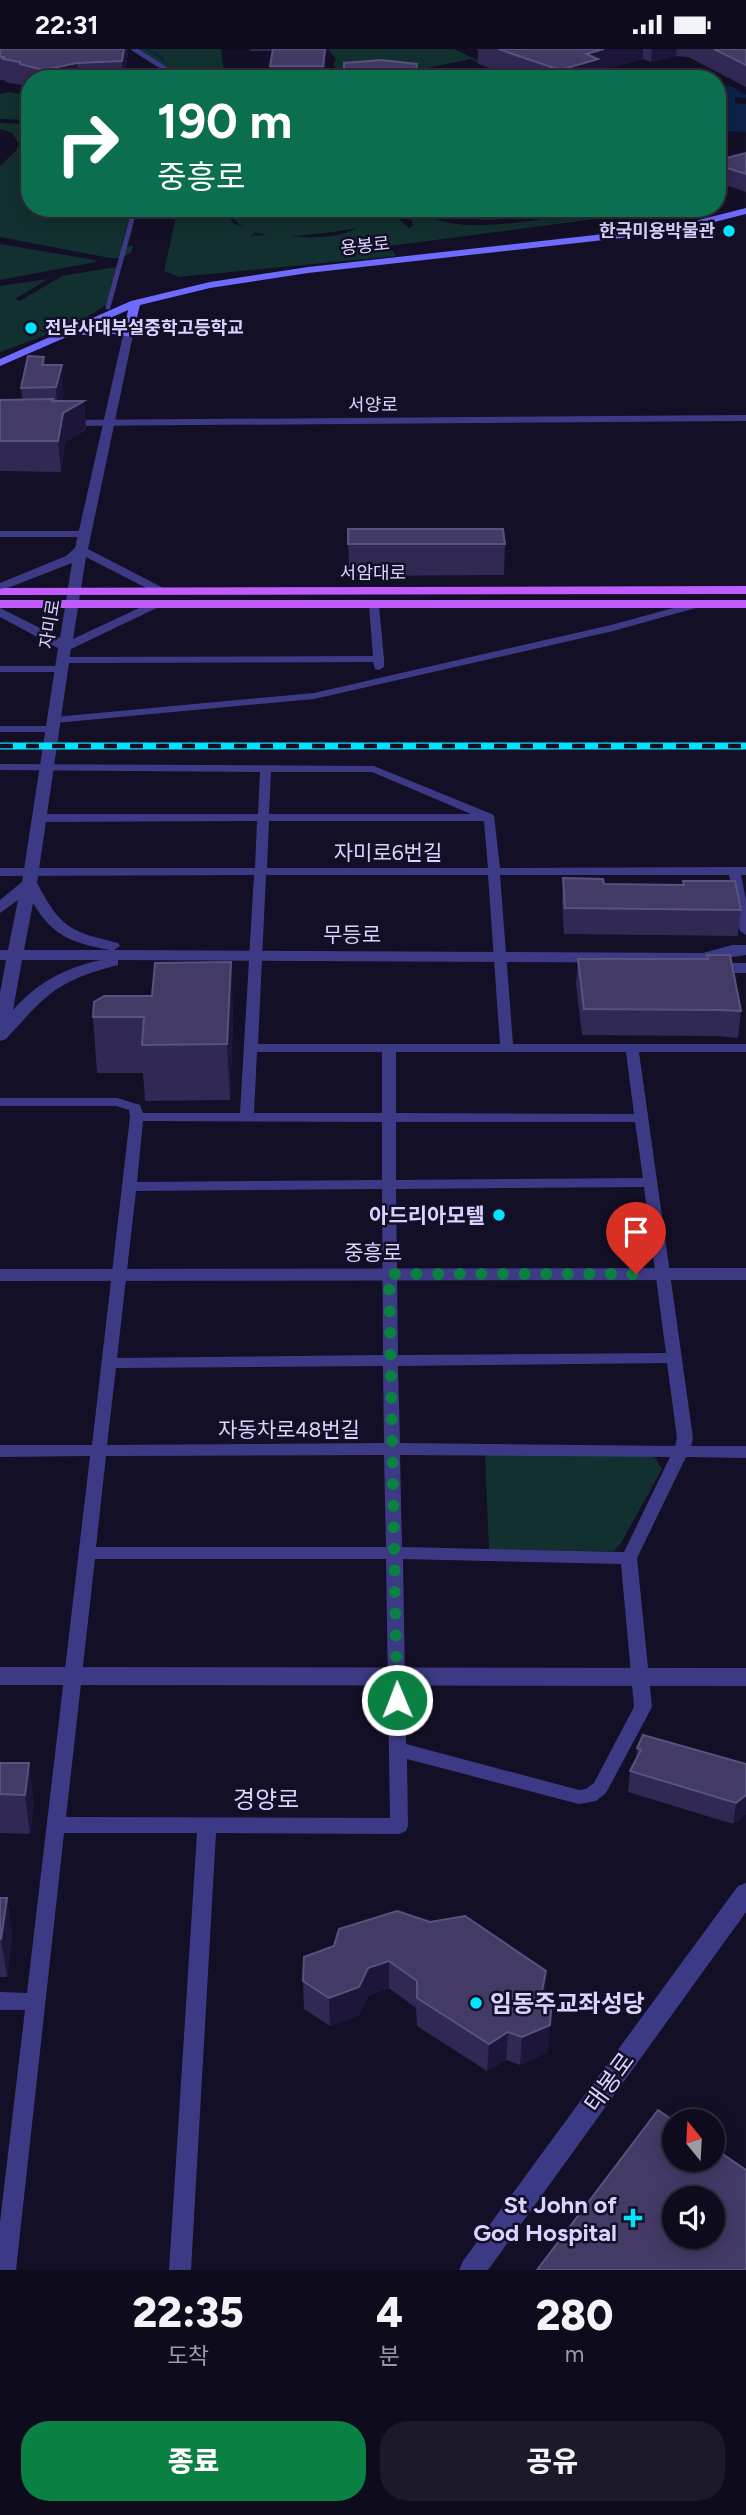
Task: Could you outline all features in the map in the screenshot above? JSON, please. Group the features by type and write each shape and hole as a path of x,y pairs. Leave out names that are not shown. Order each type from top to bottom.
{"main road":[{"name":"용봉로","path":"726,216 746,211"},
{"name":"용봉로","path":"0,363 135,303 249,277 675,229 722,217"},
{"name":"자미로","path":"128,335 135,303"},
{"path":"63,336 96,330 128,335"},
{"name":"서암대로","path":"0,589 73,597 374,605 746,604"},
{"name":"서암대로","path":"161,598 746,590"},
{"name":"서암대로","path":"0,604 73,597"}],"street":[{"path":"134,49 147,55 164,70"},
{"path":"108,307 133,217"},
{"name":"자미로","path":"0,1037 8,955 30,877 81,550 111,423 128,335"},
{"name":"서양로","path":"58,423 746,418"},
{"path":"0,534 85,534"},
{"path":"0,589 70,559 81,550 161,598 64,659"},
{"path":"0,729 285,700 613,628 699,604"},
{"name":"서암대로","path":"374,605 380,681"},
{"path":"0,612 64,659"},
{"path":"0,669 64,659 379,659"},
{"path":"0,767 374,769 490,817"},
{"path":"247,1118 266,768"},
{"path":"39,818 490,817"},
{"path":"490,817 507,1048"},
{"path":"740,871 746,931"},
{"name":"자미로6번길","path":"0,872 30,877 260,872 740,871"},
{"path":"0,908 30,877 48,918 67,935 87,942 163,955"},
{"name":"무등로","path":"8,955 499,955 704,958 732,950 746,950"},
{"path":"0,1037 34,993 54,979 110,962 163,955"},
{"name":"무등로","path":"704,958 732,968 746,968"},
{"path":"251,1048 746,1048"},
{"name":"경양로","path":"57,1825 399,1826 389,1274 389,1048"},
{"path":"398,1749 579,1797 590,1796 600,1788 643,1707 629,1558 685,1438 632,1048"},
{"path":"0,1103 117,1102 135,1108 137,1117 5,2270"},
{"path":"137,1117 641,1118"},
{"path":"129,1187 650,1182"},
{"name":"중흥로","path":"0,1275 746,1274"},
{"path":"108,1363 673,1358"},
{"name":"자동차로48번길","path":"0,1451 392,1449 746,1452"},
{"path":"88,1553 394,1553 629,1558"},
{"path":"0,1676 746,1677"},
{"path":"180,2270 207,1826"},
{"name":"태봉로","path":"472,2270 746,1893"},
{"path":"0,2001 35,2002"}],"green space":[{"path":"139,49 221,49 224,70 166,68"},
{"path":"328,49 454,49 494,68 485,67 471,59 418,70 337,70 333,65 336,59"},
{"path":"9,92 21,94 21,120 0,119 0,94"},
{"path":"0,123 21,124 21,217 130,217 121,246 133,246 131,253 120,258 110,258 0,237 0,166 16,151 19,144 12,133 0,129"},
{"path":"176,217 229,217 233,223 248,230 236,222 234,217 400,217 409,228 413,226 410,217 432,217 458,224 484,225 554,217 610,217 389,246 396,256 179,277 164,271","holes":["357,228 331,236 288,236 327,233","249,230 272,235 250,236 255,233"]},
{"path":"460,217 521,217 485,220"},
{"path":"0,244 95,260 96,262 0,280"},
{"path":"116,267 106,305 51,333 30,327 49,334 0,352 0,286 48,279 15,299 20,301 62,276"},
{"path":"485,1454 648,1455 656,1459 662,1469 614,1551 489,1550"}],"water":[{"path":"726,85 746,95 746,98 735,97 735,103 746,104 746,132 726,133"}],"building":[{"path":"0,49 124,49 122,61 77,63 43,70 3,59 4,57 0,57"},
{"path":"273,49 325,49 323,66 270,66"},
{"path":"498,49 604,49 586,54 598,59 560,70"},
{"path":"714,49 746,49 746,65"},
{"path":"381,60 417,64 416,70 344,70 344,63"},
{"path":"746,153 746,174 726,168 726,158"},
{"path":"28,356 44,357 42,365 62,365 56,387 21,388"},
{"path":"53,399 52,401 84,401 63,413 58,441 0,441 0,400"},
{"path":"348,529 503,529 505,544 348,544"},
{"path":"563,878 603,879 604,884 684,885 683,881 735,881 741,910 565,908"},
{"path":"707,955 730,955 741,1011 584,1009 578,959 708,959"},
{"path":"231,962 227,1044 142,1045 144,1017 93,1017 94,1002 104,996 152,996 155,963"},
{"path":"643,1735 746,1764 746,1795 736,1803 630,1771 641,1750 637,1748"},
{"path":"0,1763 29,1763 25,1795 0,1794"},
{"path":"0,1898 7,1898 1,1939 0,1939"},
{"name":"임동주교좌성당","path":"397,1911 430,1922 465,1916 546,1971 542,1991 552,1998 550,2025 522,2037 508,2032 489,2044 417,1998 417,1981 389,1961 368,1968 359,1987 329,1998 303,1981 304,1957 334,1946 339,1929"},
{"name":"St John of God Hospital","path":"658,2110 662,2113 662,2172 725,2172 725,2156 746,2170 746,2270 537,2270"}],"waterway":[{"path":"147,49 151,52"},
{"path":"155,53 163,60"}],"railway":[{"path":"0,746 746,746"}],"place":[{"name":"한국미용박물관","path":"729,231"},
{"name":"전남사대부설중학고등학교","path":"31,328"},
{"name":"아드리아모텔","path":"499,1215"},
{"name":"임동주교좌성당","path":"476,2003"},
{"name":"St John of God Hospital","path":"633,2218"}],"route":[{"path":"397,1700 389,1274 636,1274"}]}
